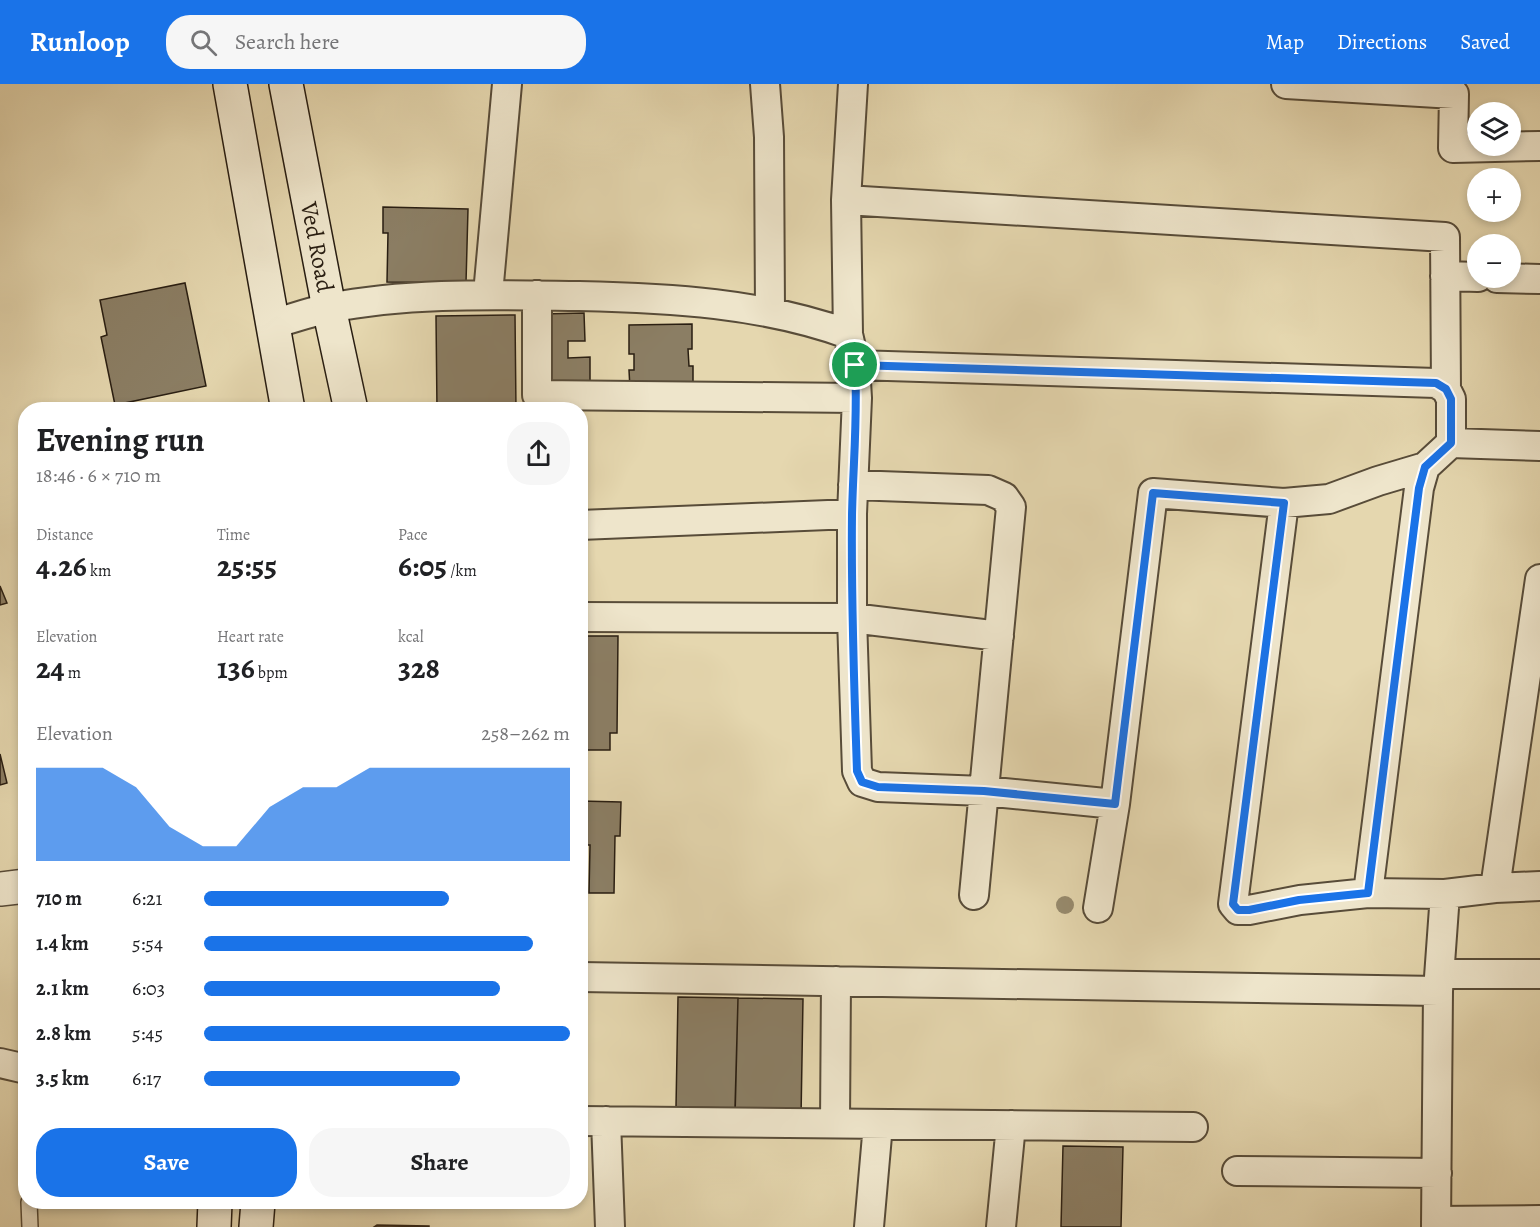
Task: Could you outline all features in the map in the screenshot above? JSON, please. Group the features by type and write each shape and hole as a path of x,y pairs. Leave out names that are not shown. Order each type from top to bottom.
{"main road":[{"path":"230,84 287,402"},
{"name":"Ved Road","path":"286,84 349,402"},
{"path":"0,889 18,887"},
{"path":"214,1227 215,1209"},
{"path":"256,1227 257,1209"}],"street":[{"path":"488,294 507,84"},
{"path":"765,84 769,137 770,312"},
{"path":"853,84 846,200 848,334 855,365 857,398 852,514 852,618 857,771 862,782 878,787 984,791 1115,804"},
{"path":"1286,84 1454,94 1453,148 1540,146"},
{"path":"846,200 1445,237 1446,389 1451,399 1451,443"},
{"path":"1445,276 1467,277"},
{"path":"1521,279 1540,279"},
{"path":"272,324 329,308 403,298 488,294 652,298 770,312 812,321 848,334"},
{"path":"537,296 537,395 857,398"},
{"path":"855,365 1436,383 1446,389"},
{"path":"1098,908 1115,804 1153,493 1284,503 1329,499 1425,467 1451,443 1540,446"},
{"path":"1368,893 1419,488 1425,467"},
{"path":"853,485 988,490 1004,497 1011,507 974,895"},
{"path":"1284,503 1233,904 1238,910 1249,910 1299,900 1368,893 1445,894 1540,886"},
{"path":"588,525 852,514"},
{"path":"1495,888 1540,579"},
{"path":"588,617 852,618 999,636"},
{"path":"1445,894 1439,983 1436,1224 1540,1220"},
{"path":"588,977 836,981 1439,983 1540,974"},
{"path":"835,1123 836,981"},
{"path":"0,1063 18,1067"},
{"path":"610,1227 593,1121 1193,1127"},
{"path":"869,1227 878,1124"},
{"path":"1001,1227 1011,1125"},
{"path":"1237,1171 1437,1173"}],"lane":[{"path":"29,1209 30,1227"}],"building":[{"path":"383,207 468,209 466,283 387,282 388,233 383,233"},
{"path":"185,283 206,386 129,402 114,402 101,337 107,335 100,300"},
{"path":"584,313 585,341 568,341 568,358 590,357 590,388 544,389 542,314"},
{"path":"515,315 516,402 437,402 436,316"},
{"path":"692,324 692,349 688,349 689,366 693,366 693,388 630,389 629,370 634,370 634,354 629,354 629,325"},
{"path":"0,586 7,603 0,605"},
{"path":"588,636 618,636 617,733 610,733 610,750 588,750"},
{"path":"0,754 7,783 0,785"},
{"path":"588,801 621,802 620,836 615,836 614,893 589,893 590,845 588,845"},
{"path":"678,997 738,998 735,1108 676,1107"},
{"path":"738,998 803,999 801,1118 735,1118"},
{"path":"1063,1146 1123,1147 1121,1227 1061,1227"},
{"path":"377,1225 429,1226 429,1227 374,1227"}],"route":[{"path":"855,365 1436,383 1446,389 1451,399 1451,443 1425,467 1419,488 1368,893 1299,900 1249,910 1238,910 1233,904 1284,503 1153,493 1115,804 984,791 878,787 862,782 857,771 852,618 852,514 857,398 855,365"}]}
